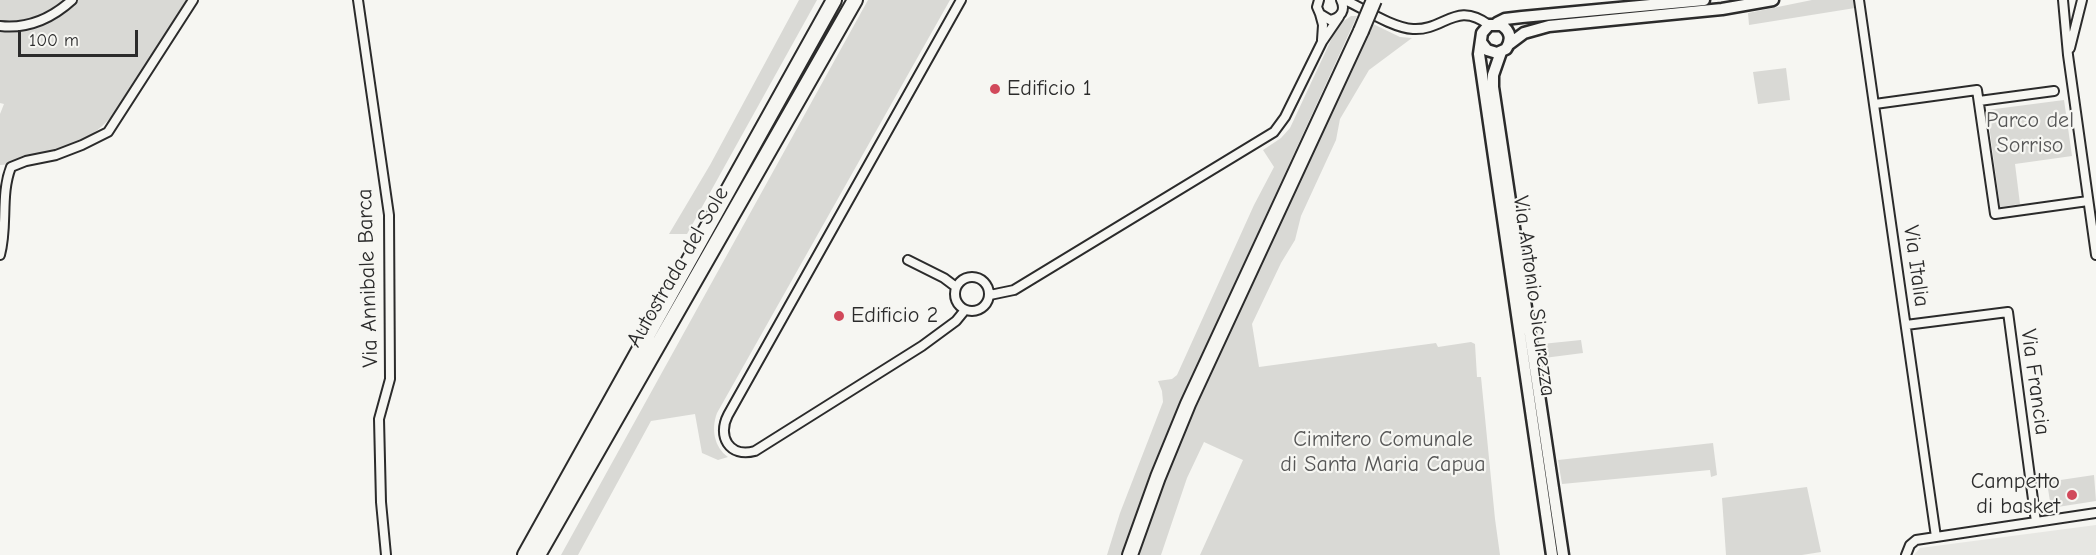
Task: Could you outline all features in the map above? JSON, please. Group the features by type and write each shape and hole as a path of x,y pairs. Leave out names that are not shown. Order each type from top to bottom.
{"highway":[{"name":"Autostrada del Sole","path":"525,555 834,0"},
{"name":"Autostrada del Sole","path":"538,555 855,0"},
{"path":"1130,555 1158,477 1188,404 1374,0"}],"street":[{"path":"0,26 16,28 34,24 72,0"},
{"path":"0,255 5,216 2,202 5,178 11,168 26,161 65,152 108,132 193,0"},
{"name":"Via Annibale Barca","path":"358,0 389,215 390,379 379,419 381,502 386,555"},
{"path":"961,0 728,415 723,429 726,443 737,451 754,451 922,346 956,321 965,310"},
{"path":"990,295 1014,290 1274,132 1285,117 1322,42 1340,15 1343,0 1411,29 1423,28 1463,12 1476,14 1508,31 1505,48"},
{"path":"1493,24 1505,19 1522,17 1704,0"},
{"path":"1481,42 1487,50 1492,52 1505,48 1524,33 1549,26 1722,9 1773,0"},
{"name":"Via Italia","path":"1859,0 1936,537"},
{"path":"2063,0 2068,55 2096,255"},
{"path":"2068,55 2082,0"},
{"path":"1318,1 1323,25 1322,42"},
{"path":"1320,14 1330,20 1363,9"},
{"name":"Via Antonio Sicurezza","path":"1493,24 1482,33 1479,54 1552,555"},
{"name":"Via Antonio Sicurezza","path":"1505,48 1493,75 1493,87 1563,555"},
{"path":"1875,104 1977,90 1995,214 2088,201"},
{"path":"1979,101 2054,91"},
{"path":"908,260 956,287"},
{"path":"976,277 986,284 990,295 981,309 965,310 957,303 956,287 964,279 976,277"},
{"name":"Via Francia","path":"1906,325 2008,312 2036,522"},
{"path":"1906,555 1910,545 1916,540 2096,513"}],"shaded area":[{"path":"2096,525 2096,555 1914,555 1920,548"}],"green space":[{"path":"0,0 188,0 112,116 102,126 83,140 63,148 0,165 0,114 4,104 0,103"},
{"path":"799,0 817,0 687,234 669,234 710,165"},
{"path":"868,0 950,0 717,413 714,425 715,437 723,453 728,457 718,460 702,453 695,414 651,421 578,555 561,555"},
{"path":"1812,0 1854,0 1855,8 1749,25 1748,13"},
{"path":"1351,16 1357,16 1172,420 1149,476 1123,555 1107,555 1120,513 1163,402 1158,381 1172,379 1177,375 1254,205 1274,167 1263,150 1281,138 1290,128 1338,25"},
{"name":"Cimitero Comunale di Santa Maria Capua","path":"1371,23 1400,37 1412,38 1369,70 1340,119 1336,140 1301,216 1295,240 1281,263 1252,324 1259,367 1436,343 1438,347 1471,342 1475,344 1477,377 1481,377 1500,555 1200,555 1243,460 1204,442 1187,478 1161,555 1137,555 1149,514 1180,436"},
{"path":"1786,68 1790,100 1758,104 1753,72"},
{"name":"Parco del Sorriso","path":"2064,100 2072,156 2015,164 2020,204 2000,207 1987,110"},
{"path":"1581,340 1583,353 1544,358 1542,344"},
{"path":"1713,443 1717,475 1711,477 1710,470 1562,484 1558,460"},
{"name":"Campetto di basket","path":"2094,475 2096,501 2051,508 2047,482"},
{"path":"1807,487 1821,552 1802,555 1726,555 1722,498"}],"place":[{"name":"Edificio 1","path":"995,89"},
{"name":"Edificio 2","path":"839,316"},
{"name":"Campetto di basket","path":"2072,495"}]}
